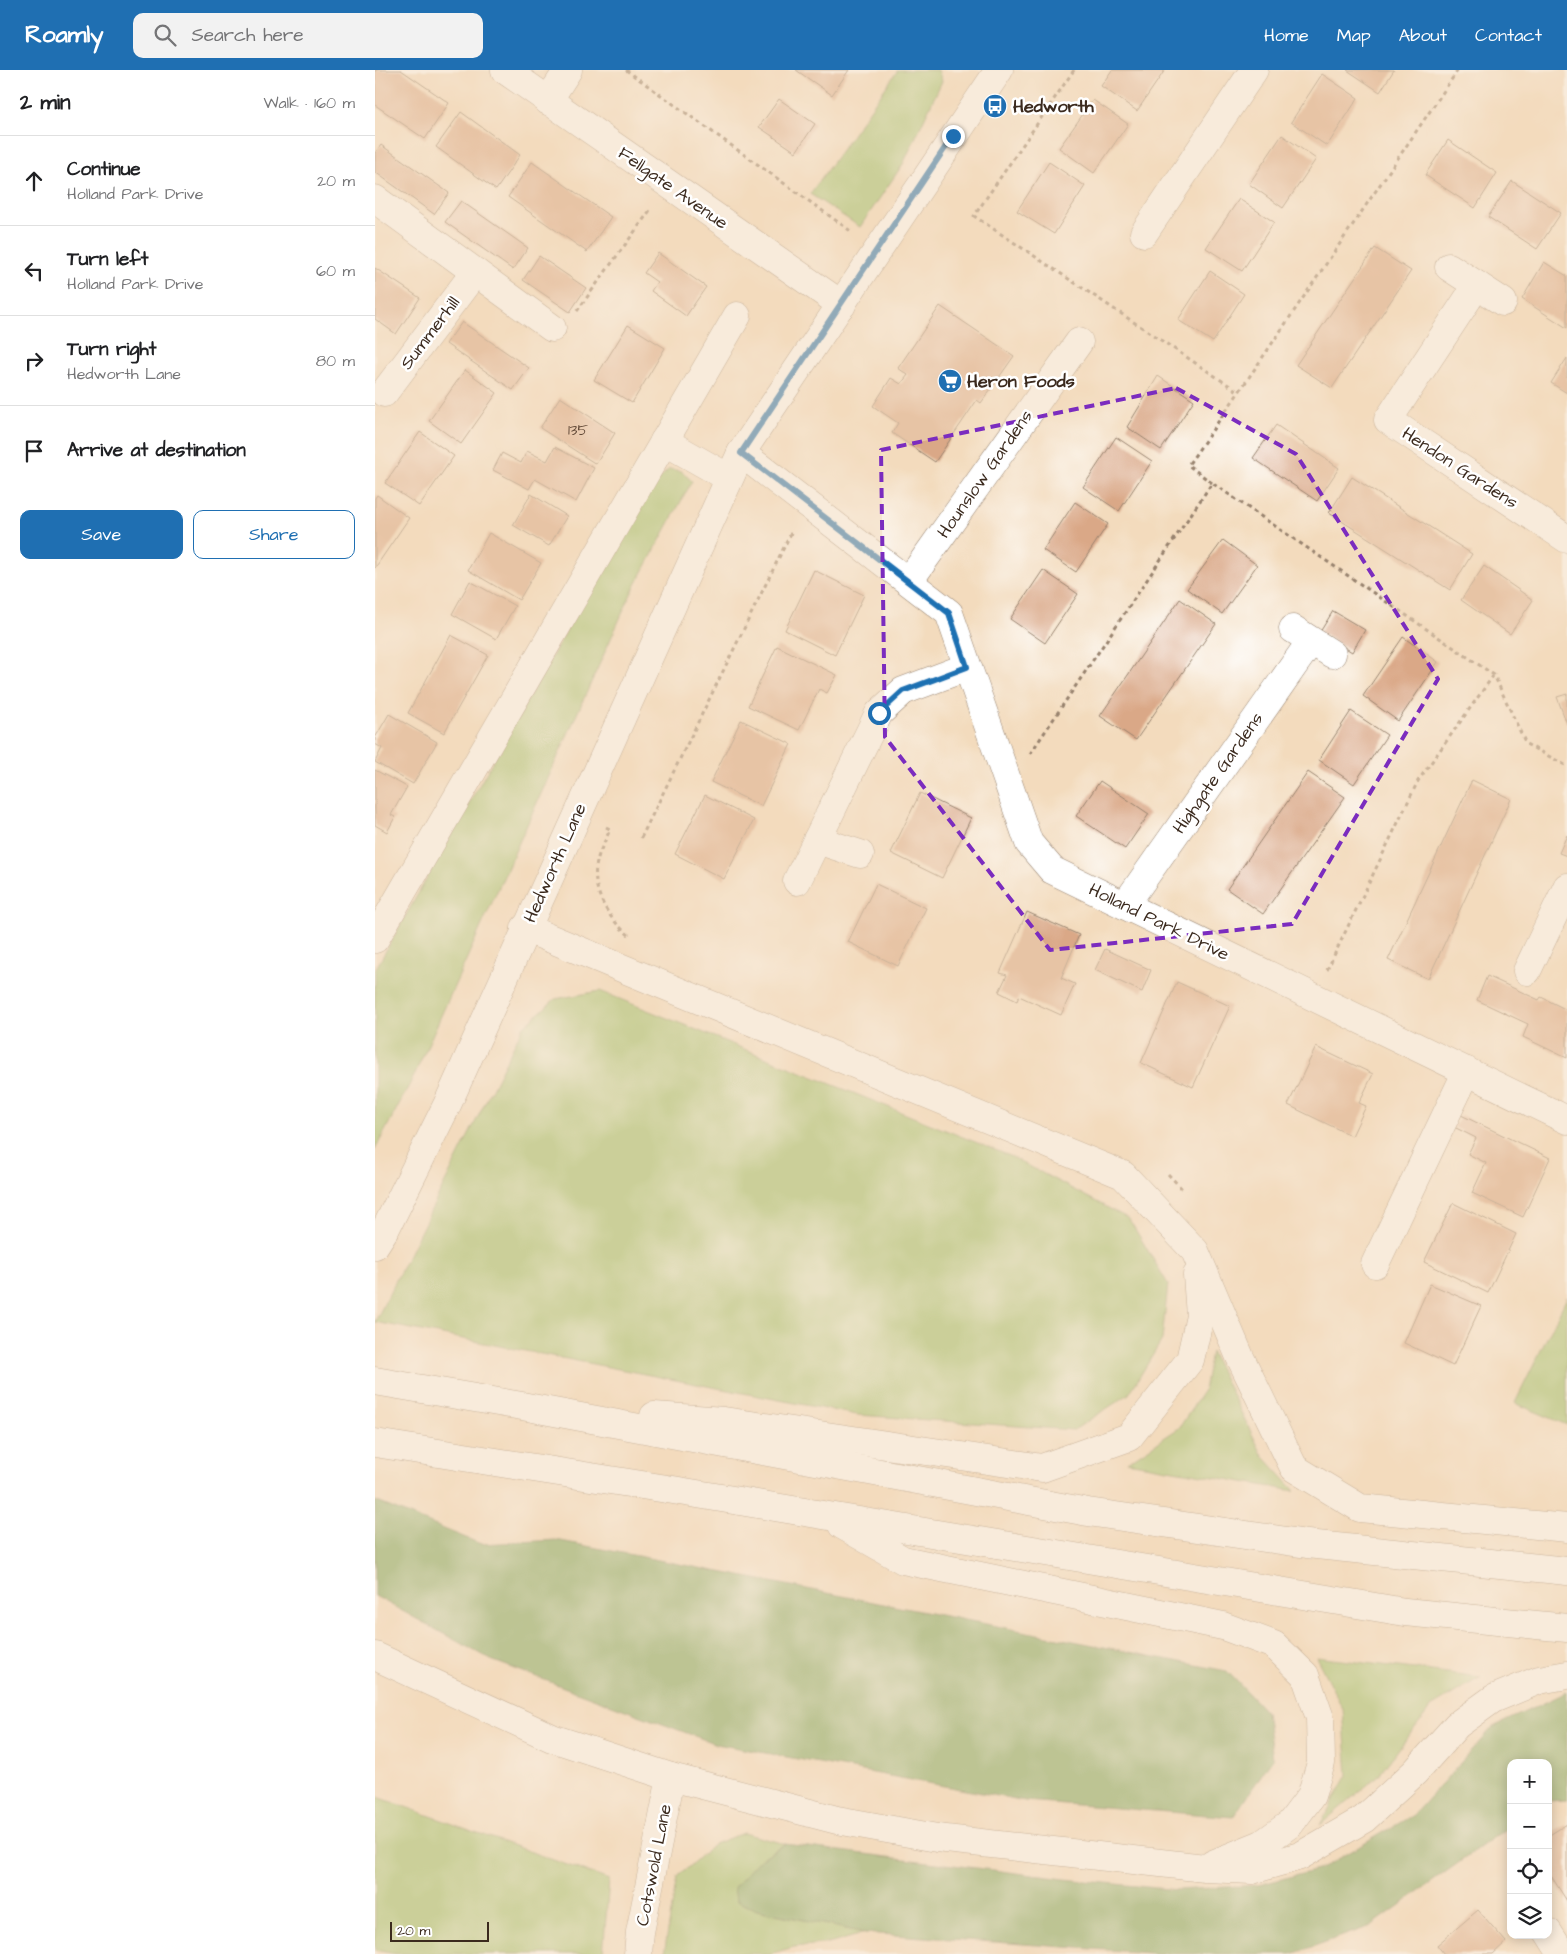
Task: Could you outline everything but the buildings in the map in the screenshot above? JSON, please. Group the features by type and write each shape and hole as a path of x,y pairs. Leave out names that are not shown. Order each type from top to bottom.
{"main road":[{"name":"Fellgate Avenue","path":"505,70 842,305"},
{"path":"549,101 568,70"},
{"name":"Hedworth Lane","path":"375,1245 386,1228 447,1105 525,928 741,453 999,70"},
{"path":"1144,233 1254,70"},
{"path":"375,199 552,328"},
{"path":"1449,268 1503,302"},
{"name":"Summerhill","path":"378,396 475,272"},
{"name":"Hendon Gardens","path":"1477,285 1388,420 1567,539"},
{"path":"375,939 737,316"},
{"name":"Hounslow Gardens","path":"909,580 1079,342"},
{"path":"664,441 729,478"},
{"name":"Holland Park Drive","path":"741,453 909,580 949,613 1029,843 1053,870 1567,1120"},
{"name":"Highgate Gardens","path":"1125,905 1312,641"},
{"path":"797,881 879,713 903,691 967,667"},
{"path":"817,840 861,854"},
{"path":"1527,971 1558,931 1567,887"},
{"path":"525,928 1123,1175 1195,1251 1240,1357 1294,1468 1360,1508 1567,1528"},
{"path":"1375,1264 1467,1071"},
{"path":"522,1406 724,1421 1042,1468 1129,1437 1191,1360 1200,1316 1195,1251"},
{"path":"375,1381 522,1406 1097,1514 1307,1544 1567,1571"},
{"path":"375,1443 1405,1612 1567,1628"},
{"path":"827,1516 903,1560 1223,1626 1274,1645 1305,1675 1320,1718 1321,1763 1311,1796 1291,1824 1262,1844 1205,1868"},
{"path":"375,1656 553,1738 671,1777 837,1820 937,1838 1205,1868 1252,1870 1299,1856 1364,1819 1415,1772 1457,1725 1493,1698 1539,1680 1567,1675"},
{"name":"Cotswold Lane","path":"638,1954 640,1932 671,1777"},
{"path":"1552,1938 1562,1954"}],"path":[{"path":"626,70 877,250"},
{"path":"1074,70 974,216 1239,392"},
{"path":"1212,483 1188,465 1458,70"},
{"path":"552,328 575,313 669,184"},
{"path":"641,838 806,503"},
{"path":"1314,997 1418,781 1494,675"}],"highlighted area":[{"path":"1176,388 1296,454 1438,679 1292,924 1050,950 885,737 881,450"}],"green space":[{"path":"898,70 938,70 942,81 903,164 860,227 810,194"},
{"path":"669,469 681,471 692,481 631,594 413,1078 375,1150 375,970 643,495"},
{"path":"600,991 1010,1156 1129,1219 1168,1284 1162,1340 1129,1394 1074,1430 857,1415 375,1322 523,1027 555,999"},
{"path":"1567,1297 1567,1425 1515,1403"},
{"path":"1211,1352 1263,1456 1295,1491 1127,1462 1179,1428 1204,1390"},
{"path":"375,1501 481,1544 556,1540 1227,1671 1266,1712 1273,1758 1233,1817 1025,1801 716,1744 491,1660 375,1596"},
{"path":"1316,1657 1481,1677 1431,1707 1378,1776 1320,1825 1348,1775 1343,1709"},
{"path":"1567,1692 1567,1800 1552,1801 1552,1759 1507,1759 1507,1828 1371,1926 1292,1954 1164,1954 865,1933 757,1910 736,1901 734,1887 759,1860 785,1844 1065,1879 1178,1890 1258,1885 1321,1869 1413,1815 1493,1727"},
{"path":"375,1796 609,1880 603,1954 395,1954 375,1950"},
{"path":"743,1833 785,1844 759,1860 757,1910 865,1933 832,1943 794,1947 769,1954 664,1954 677,1877 714,1844"}],"place":[{"name":"Hedworth","path":"995,106"},
{"name":"Heron Foods","path":"950,381"}],"route":[{"path":"879,713 903,691 967,667 949,613 909,580 741,453 842,305 953,136"}]}
